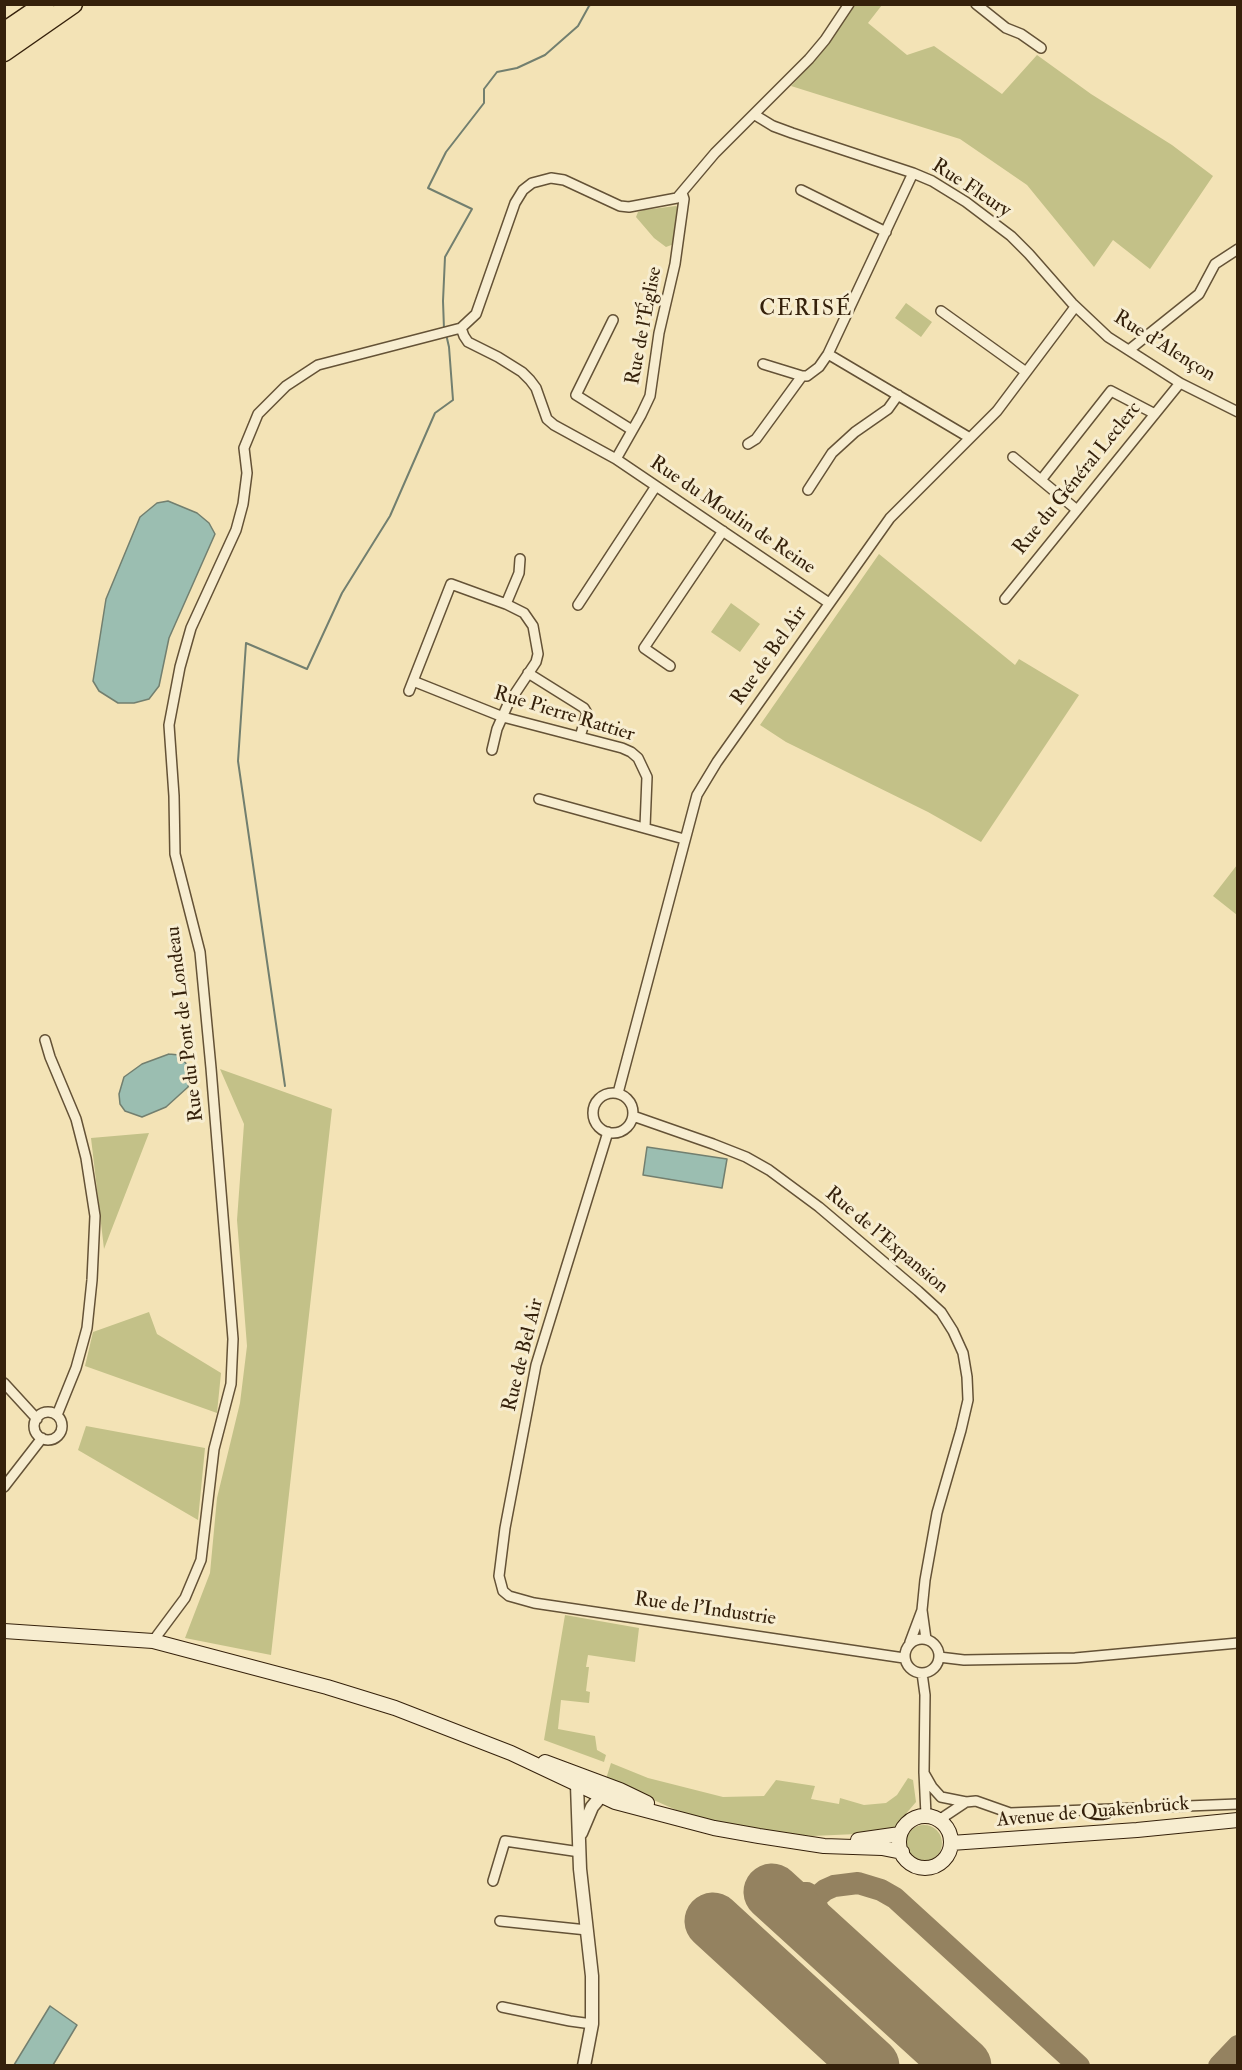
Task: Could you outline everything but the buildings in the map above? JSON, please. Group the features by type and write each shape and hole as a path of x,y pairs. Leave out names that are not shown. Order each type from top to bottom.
{"highway":[{"path":"4,32 45,4"},
{"path":"4,52 73,4"}],"main road":[{"path":"4,1631 153,1641 327,1687 395,1708 511,1753 577,1785 580,1779 607,1789 615,1802 676,1816 714,1828 824,1846 882,1848 902,1852"},
{"path":"511,1753 562,1767 608,1791"},
{"path":"933,1818 946,1826 951,1843 945,1858 932,1867 916,1866 909,1862 902,1852 900,1834 911,1820 933,1818"},
{"name":"Avenue de Quakenbrück","path":"951,1843 1137,1830 1238,1820"},
{"path":"800,1841 872,1839 900,1834"}],"street":[{"path":"461,328 476,314 515,203 523,190 532,183 551,178 564,180 620,206 629,207 670,200 682,193 715,153 809,59 849,4"},
{"path":"976,4 1006,28 1022,34 1041,48"},
{"name":"Rue Fleury","path":"755,115 773,126 913,173 932,182 993,221 1029,254 1075,307"},
{"path":"748,444 756,439 802,376 813,372 828,354 913,173"},
{"path":"801,190 886,232"},
{"name":"Rue de l'Église","path":"616,459 650,396 659,333 677,253 684,199 682,193"},
{"path":"1129,350 1199,294 1215,264 1238,249"},
{"name":"Rue d'Alençon","path":"1075,307 1108,336 1180,383 1238,412"},
{"name":"Rue de Bel Air","path":"618,1093 697,795 890,518 997,411 1075,307"},
{"path":"941,311 1026,372"},
{"path":"612,320 576,395 632,430"},
{"name":"Rue du Moulin de Reine","path":"461,328 468,342 498,357 522,372 530,380 536,388 547,419 616,459 829,603"},
{"name":"Rue du Pont de Londeau","path":"153,1641 185,1598 201,1560 214,1449 231,1384 233,1339 200,952 175,855 169,725 180,667 191,628 236,531 243,504 247,473 244,448 258,414 286,386 318,365 461,328"},
{"path":"828,354 970,438"},
{"path":"763,364 802,376"},
{"name":"Rue du Général Leclerc","path":"1005,598 1180,383"},
{"path":"1041,480 1111,391 1155,414"},
{"path":"808,490 832,453 855,432 888,409 898,395"},
{"path":"1013,457 1077,510"},
{"path":"578,605 656,486"},
{"path":"670,666 644,648 723,531"},
{"path":"506,604 519,573 520,560"},
{"path":"409,691 451,585 506,604 524,613 533,626 538,654 536,662 508,704 492,750"},
{"path":"528,673 584,708 587,713 580,737"},
{"name":"Rue Pierre Rattier","path":"413,681 503,717 622,748 638,758 646,777 645,827"},
{"path":"539,799 684,839"},
{"path":"45,1040 75,1119 86,1158 95,1216 87,1328 76,1368 57,1415"},
{"path":"606,1093 618,1093 632,1106 633,1116 626,1128 615,1133 608,1132 598,1126 592,1109 600,1097 606,1093"},
{"name":"Rue de l'Expansion","path":"633,1116 746,1157 769,1170 819,1207 918,1291 941,1312 953,1331 963,1353 968,1377 968,1400 937,1513 925,1580 922,1610 926,1639"},
{"name":"Rue de Bel Air","path":"503,1591 499,1575 504,1528 536,1365 608,1132"},
{"path":"4,1383 37,1419"},
{"path":"44,1413 57,1415 61,1421 60,1432 53,1438 42,1438 35,1430 37,1419 44,1413"},
{"path":"4,1487 42,1438"},
{"name":"Rue de l'Industrie","path":"503,1591 509,1596 534,1603 904,1658"},
{"path":"910,1642 926,1639 936,1645 939,1657 932,1670 922,1673 912,1670 904,1658 906,1647 922,1610"},
{"path":"939,1657 964,1660 1075,1658 1238,1643"},
{"path":"922,1673 925,1695 924,1772 933,1818 966,1803 976,1801 1010,1813 1238,1804"},
{"path":"924,1772 932,1787 941,1797 966,1803"},
{"path":"577,1785 580,1852 592,1976 592,2024 584,2066"},
{"path":"579,1837 592,1808 608,1791"},
{"path":"493,1881 505,1842 580,1852"},
{"path":"500,1921 587,1930"},
{"path":"502,2007 592,2024"}],"shaded area":[{"path":"855,5 882,5 868,23 907,55 934,46 1002,94 1037,55 1091,94 1172,145 1213,176 1150,269 1113,240 1094,267 1027,185 960,139 791,86 819,56"},
{"path":"676,206 679,208 674,244 666,247 654,238 636,217 638,212 644,210"},
{"path":"906,303 932,322 921,337 895,318"},
{"path":"168,501 197,513 209,523 215,534 169,638 159,686 149,699 134,703 118,703 99,691 93,681 106,599 140,517 157,503"},
{"path":"879,554 1015,665 1019,659 1079,695 981,842 928,812 786,742 760,725"},
{"path":"731,603 760,624 740,652 711,632"},
{"path":"1237,865 1238,915 1213,896"},
{"path":"169,1054 179,1055 188,1066 191,1075 188,1087 166,1107 142,1117 125,1111 120,1104 119,1094 124,1077 142,1064"},
{"path":"220,1069 332,1109 271,1655 185,1638 210,1573 217,1498 240,1403 247,1346 237,1220 244,1124"},
{"path":"149,1133 104,1249 91,1138"},
{"path":"647,1147 727,1159 722,1188 643,1175"},
{"path":"149,1312 157,1334 221,1373 217,1413 85,1366 93,1332"},
{"path":"86,1426 205,1448 198,1520 78,1450"},
{"path":"565,1615 639,1628 635,1662 588,1655 586,1691 590,1692 589,1703 561,1700 558,1729 595,1736 597,1750 606,1755 604,1762 544,1740"},
{"path":"611,1763 648,1778 723,1797 764,1796 776,1780 815,1786 811,1799 839,1804 840,1798 864,1805 886,1803 897,1795 908,1778 913,1780 916,1802 892,1830 879,1833 812,1836 759,1831 683,1813 606,1779"},
{"path":"924,1825 937,1830 942,1843 937,1856 924,1861 911,1856 906,1843 911,1830"},
{"path":"50,2006 77,2025 53,2065 14,2065"}],"waterway":[{"path":"444,329 445,257 472,209 428,188 446,152 484,103 484,89 497,72 517,68 545,55 578,26 592,4"},
{"path":"285,1086 238,761 246,643 307,669 342,593 390,516 435,413 453,400 446,334"}],"taxiway":[{"path":"797,1914 825,1890 834,1886 858,1883 881,1890 895,1898 1079,2066"},
{"path":"785,1904 785,1897 796,1893 807,1893 814,1897 817,1907 816,1927 820,1935"},
{"path":"1219,2066 1238,2046"}],"runway":[{"path":"772,1892 963,2066"},
{"path":"713,1921 871,2066"}],"district":[{"name":"CERISÉ","path":"806,310"}]}
